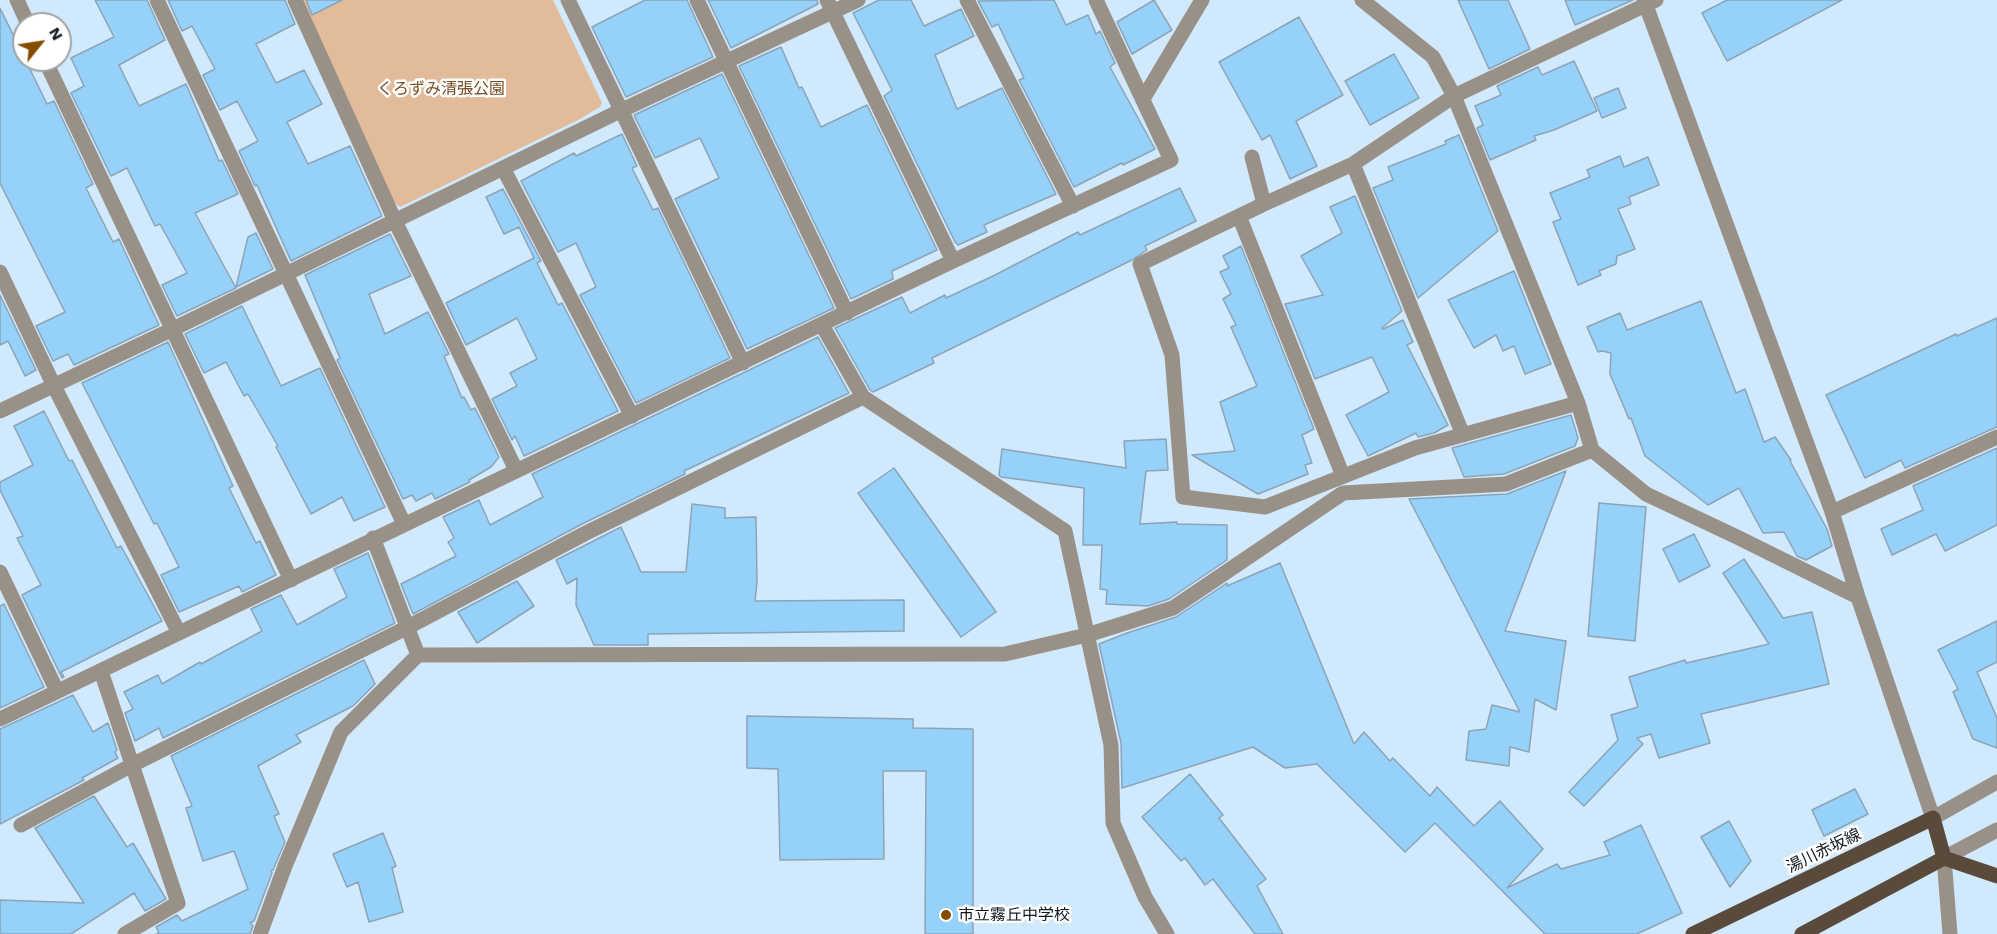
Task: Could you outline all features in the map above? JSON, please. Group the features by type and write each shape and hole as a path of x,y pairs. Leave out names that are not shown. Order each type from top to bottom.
{"main road":[{"path":"1933,818 1944,858"},
{"name":"湯川赤坂線","path":"1693,934 1933,818"},
{"path":"1802,934 1944,858 1997,876"}],"street":[{"path":"157,0 404,524"},
{"path":"295,0 395,221 516,470"},
{"path":"568,0 743,363"},
{"path":"697,0 847,313"},
{"path":"0,411 725,62 830,6 858,0"},
{"path":"967,0 1072,206"},
{"path":"0,718 953,261 1171,160 1096,0"},
{"path":"1143,99 1202,0"},
{"path":"1362,0 1433,57 1454,96 1578,403 1592,450 1646,494 1858,597"},
{"path":"1578,403 1415,448 1265,507 1183,497 1172,355 1140,264 1353,164 1454,96 1649,2 1832,512 1858,597 1933,818 1997,782"},
{"path":"830,6 953,261"},
{"path":"51,72 291,580"},
{"path":"1251,157 1264,204"},
{"path":"1353,164 1463,435"},
{"path":"503,168 632,416"},
{"path":"1239,216 1343,476"},
{"path":"0,272 54,386 179,633"},
{"path":"822,325 863,397 1065,531 1111,746 1113,823 1145,897 1167,934"},
{"path":"21,825 132,765 408,627 586,532 863,397"},
{"path":"1832,512 1997,437"},
{"path":"260,934 285,866 341,732 418,656 1005,654 1088,635 1173,608 1343,493 1506,484 1592,450"},
{"path":"374,538 418,656"},
{"path":"0,572 57,691"},
{"path":"101,671 178,903 124,934"},
{"path":"1950,934 1944,858 1997,830"}],"green space":[{"name":"くろずみ清張公園","path":"302,0 553,0 602,103 600,107 578,120 400,207 393,202"}],"building":[{"path":"95,0 147,0 165,40 119,65 139,106 186,84 219,161 222,160 238,194 195,213 236,288 177,316 162,285 187,273 160,224 155,226 127,168 111,176 71,93 84,86 72,58 114,37"},
{"path":"168,0 285,0 295,24 256,44 276,83 304,70 322,104 287,122 308,164 350,146 382,216 291,261 239,151 258,141 237,101 220,110 203,75 215,69 192,26 182,31"},
{"path":"306,0 342,0 312,15"},
{"path":"645,0 687,0 713,57 626,97 592,27"},
{"path":"708,0 817,0 818,4 731,48"},
{"path":"879,0 911,0 924,26 961,9 974,36 935,55 957,109 1002,88 1056,194 984,225 987,232 958,245 955,242 884,96 892,90 853,13"},
{"path":"1054,0 1066,25 1088,15 1096,34 1100,31 1115,63 1110,67 1155,149 1074,187 1019,80 1024,78 998,24 992,27 978,1"},
{"path":"1154,0 1172,30 1132,54 1117,22"},
{"path":"1458,0 1508,0 1530,49 1489,69"},
{"path":"1565,0 1633,0 1575,25"},
{"path":"1727,0 1842,0 1727,61 1702,13"},
{"path":"0,8 12,33 12,72 31,72 47,104 54,101 93,184 86,188 113,242 119,239 159,325 74,365 68,354 53,361 36,326 65,312 0,183"},
{"path":"1299,17 1343,95 1296,121 1317,166 1290,179 1270,135 1262,140 1219,62"},
{"path":"781,47 799,88 802,87 821,127 867,105 937,250 892,271 893,279 851,299 739,66"},
{"path":"1394,54 1419,98 1370,125 1345,81"},
{"path":"1574,61 1597,111 1534,136 1536,140 1490,160 1477,128 1483,125 1475,106 1501,95 1497,86 1538,67 1542,75"},
{"path":"722,74 834,308 747,349 675,199 719,178 700,138 655,158 634,115"},
{"path":"1618,88 1626,108 1602,118 1594,98"},
{"path":"622,134 637,166 632,168 653,210 658,208 730,358 636,403 580,295 596,287 576,243 558,252 521,181 574,153 576,156"},
{"path":"1459,135 1498,231 1418,298 1373,188 1393,180 1388,167 1446,144 1445,141"},
{"path":"1620,156 1624,167 1648,157 1659,185 1629,197 1631,204 1618,209 1635,249 1617,256 1616,264 1599,271 1601,275 1578,285 1553,222 1561,219 1550,193 1590,177 1587,170"},
{"path":"1180,188 1196,221 1145,246 1147,250 1132,260 932,358 934,363 873,392 835,328 902,297 910,313 945,295 946,298 993,276 1078,232 1080,235"},
{"path":"503,189 541,261 537,263 558,305 562,303 618,411 524,456 515,436 512,440 492,399 517,386 510,373 537,359 517,318 466,345 446,303 534,258 519,227 504,234 486,197"},
{"path":"1355,196 1402,311 1382,328 1403,320 1413,342 1407,345 1448,425 1434,433 1418,437 1416,433 1368,456 1346,415 1389,392 1372,357 1315,379 1285,304 1323,295 1301,256 1342,233 1330,207"},
{"path":"256,233 273,269 236,287 248,237"},
{"path":"390,234 411,276 369,294 385,334 428,312 449,354 444,356 462,398 464,397 471,410 475,408 499,457 491,467 469,480 470,482 435,499 432,493 416,501 412,495 403,499 337,360 340,358 305,275"},
{"path":"1241,246 1314,429 1302,435 1312,463 1305,465 1308,474 1258,494 1192,455 1235,451 1220,402 1257,386 1231,327 1236,325 1223,299 1231,294 1220,272 1229,268 1223,256"},
{"path":"1514,271 1551,364 1525,374 1514,346 1503,351 1496,335 1474,348 1448,300"},
{"path":"0,295 36,370 25,376 8,341 0,345"},
{"path":"1701,301 1736,393 1745,389 1764,442 1775,437 1791,460 1827,529 1832,546 1806,560 1797,556 1784,532 1763,533 1739,488 1708,505 1645,456 1631,418 1629,419 1610,374 1611,353 1598,352 1587,327 1620,313 1627,330"},
{"path":"242,306 281,386 320,368 385,507 354,521 342,497 311,514 276,447 278,446 248,394 244,396 226,362 204,373 185,334"},
{"path":"1997,318 1997,427 1905,468 1901,460 1865,478 1826,395 1956,334 1957,336"},
{"path":"818,337 849,393 684,471 685,474 582,524 413,614 401,584 456,556 448,542 454,538 443,517 479,500 490,525 543,497 532,474"},
{"path":"168,342 233,486 229,488 256,543 260,541 276,575 242,592 239,586 179,612 161,575 179,567 157,523 154,524 82,383"},
{"path":"44,411 117,548 121,546 162,621 61,672 64,677 62,678 22,595 41,585 17,538 23,536 0,490 0,482 33,465 14,426"},
{"path":"1571,415 1578,438 1575,446 1504,474 1464,477 1452,448"},
{"path":"1166,439 1168,470 1146,471 1140,524 1177,522 1177,524 1227,525 1227,560 1169,599 1148,606 1106,604 1107,590 1100,589 1102,545 1083,545 1084,488 1001,477 999,475 1002,449 1126,468 1124,441"},
{"path":"1997,448 1997,525 1945,551 1936,534 1892,555 1881,529 1923,510 1913,486"},
{"path":"894,468 996,612 961,637 858,493"},
{"path":"1566,471 1505,631 1566,641 1556,710 1535,699 1529,752 1510,747 1509,766 1466,760 1469,731 1486,729 1492,705 1520,712 1409,499 1507,494"},
{"path":"1599,503 1646,507 1635,641 1588,636"},
{"path":"692,504 725,508 725,518 756,517 755,601 904,600 904,631 648,634 648,645 594,645 576,605 577,578 567,584 556,560 621,527 641,572 686,572"},
{"path":"1694,534 1710,566 1679,582 1663,549"},
{"path":"368,553 395,623 163,738 159,728 135,741 125,713 133,709 124,692 158,675 162,684 262,631 251,609 281,595 297,625 347,597 334,569"},
{"path":"1744,559 1783,618 1812,612 1829,684 1701,714 1710,743 1659,758 1651,734 1637,738 1643,744 1584,806 1569,792 1618,740 1611,715 1638,707 1629,677 1685,660 1686,663 1769,644 1723,573"},
{"path":"1280,563 1354,744 1364,732 1390,761 1393,758 1430,796 1437,787 1474,826 1500,801 1543,849 1507,888 1557,864 1561,869 1610,855 1604,842 1641,825 1682,913 1637,934 1545,934 1435,823 1405,852 1317,764 1285,768 1253,747 1122,788 1121,743 1099,644 1176,617 1227,583 1227,586"},
{"path":"517,581 534,606 477,643 458,612"},
{"path":"4,604 44,687 0,708 0,606"},
{"path":"1997,621 1997,662 1977,672 1997,718 1997,748 1973,739 1953,692 1958,689 1938,650"},
{"path":"364,660 375,684 353,706 296,735 301,742 258,766 279,814 274,816 285,842 271,871 254,921 250,923 253,926 250,934 156,934 159,933 156,927 177,915 182,921 248,889 234,851 203,861 186,808 192,806 171,756"},
{"path":"73,695 93,732 108,723 118,758 82,778 84,780 0,824 0,729"},
{"path":"747,716 913,719 913,728 973,729 973,934 925,934 926,771 883,771 884,859 780,860 778,769 747,768"},
{"path":"1190,774 1223,815 1219,818 1266,879 1257,886 1283,934 1255,934 1213,879 1205,885 1185,858 1181,861 1142,817"},
{"path":"1855,789 1868,814 1824,836 1812,810"},
{"path":"94,796 127,847 133,843 166,899 145,911 134,893 71,934 0,934 0,900 84,903 35,828"},
{"path":"1729,821 1751,861 1730,887 1701,837"},
{"path":"383,833 396,866 392,868 403,912 369,922 358,882 347,887 333,854"}],"place":[{"name":"市立霧丘中学校","path":"946,915"}]}
